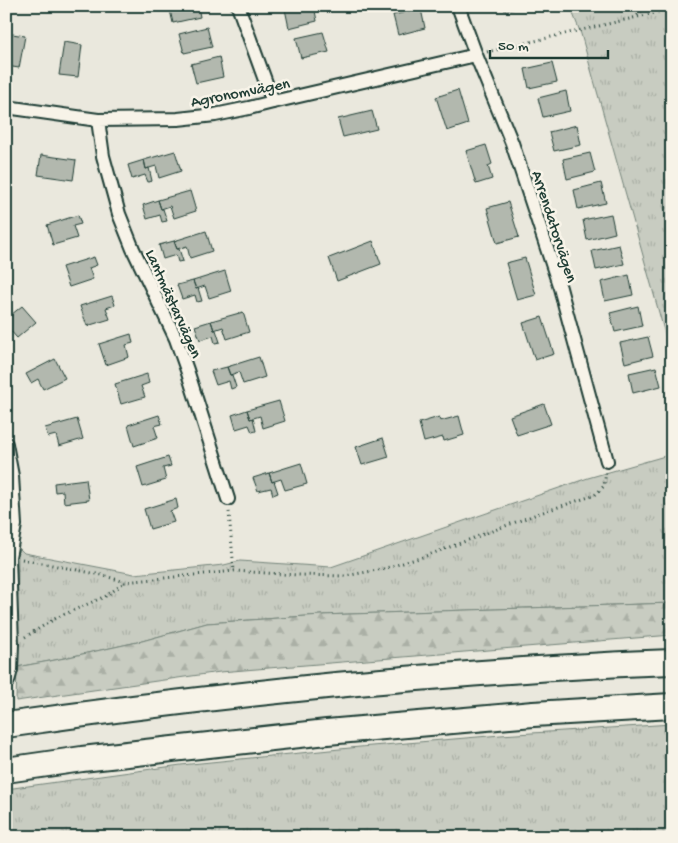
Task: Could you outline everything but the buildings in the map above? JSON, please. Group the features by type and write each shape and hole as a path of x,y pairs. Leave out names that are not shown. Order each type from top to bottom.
{"highway":[{"path":"6,725 242,694 418,677 672,662"},
{"path":"6,770 82,759 326,732 533,714 672,706"}],"street":[{"path":"238,6 273,102"},
{"name":"Arrendatorvägen","path":"458,6 512,143 560,288 607,461"},
{"name":"Agronomvägen","path":"6,107 98,120 178,119 249,108 476,55"},
{"name":"Lantmästarvägen","path":"98,120 103,156 119,214 133,249 176,339 188,370 228,499"},
{"path":"6,444 12,476 15,525 8,556 12,644 11,670 6,682"}],"path":[{"path":"636,16 648,6"},
{"path":"476,55 672,9"},
{"path":"8,556 102,575 125,582 234,571 345,576 383,569 426,556 537,514 595,495 604,486 607,461"},
{"path":"228,499 234,571"},
{"path":"12,644 58,617 106,596 125,582"}],"green space":[{"path":"570,6 672,6 672,359 581,34"},
{"path":"672,454 672,603 321,615 207,623 142,641 17,667 18,547 24,553 134,574 224,565 240,561 331,567 588,478"},
{"path":"672,603 672,635 220,672 16,701 17,667 142,641 207,623 321,615"},
{"path":"672,724 672,837 6,837 6,789 181,765 360,747 501,735"}]}
